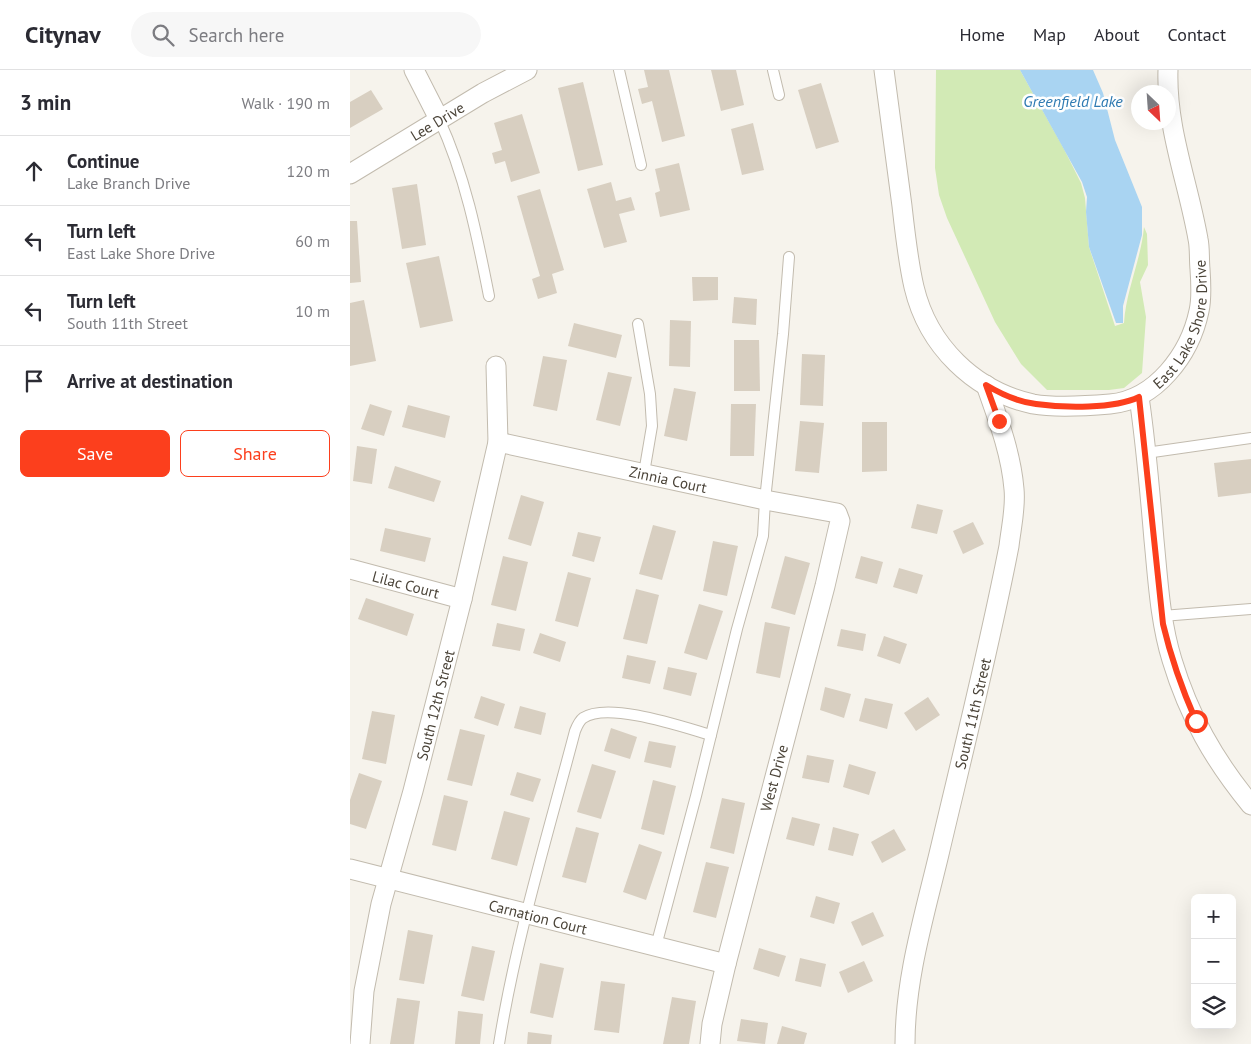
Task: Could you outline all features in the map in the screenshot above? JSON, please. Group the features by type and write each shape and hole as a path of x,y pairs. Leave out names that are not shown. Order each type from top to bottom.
{"street":[{"path":"414,70 439,119"},
{"name":"Lee Drive","path":"350,174 439,119 527,70"},
{"name":"East Lake Shore Drive","path":"884,70 907,249 914,288 927,323 942,348 964,371 986,385 1019,400 1036,404 1085,406 1121,403 1139,397 1163,377 1179,359 1192,337 1200,310 1201,288 1198,240 1171,121 1168,70"},
{"name":"South 12th Street","path":"360,1044 364,991 388,879 413,791 462,599 498,442 496,366"},
{"name":"South 11th Street","path":"905,1044 908,998 919,929 947,818 1009,546 1014,488 999,421 986,385"},
{"path":"1139,397 1162,616 1171,658 1182,691 1211,751 1251,805"},
{"name":"Zinnia Court","path":"498,442 765,500 837,513"},
{"name":"West Drive","path":"710,1044 712,1024 726,964 825,586 840,521 837,513"},
{"name":"Lilac Court","path":"350,569 462,599"},
{"name":"Carnation Court","path":"350,869 726,964"}],"lane":[{"path":"619,70 641,165"},
{"path":"773,70 779,95"},
{"path":"439,119 452,148 471,209 489,296"},
{"path":"656,946 737,629 763,536 765,500 784,334 789,257"},
{"path":"638,324 650,394 652,426 644,473"},
{"path":"1146,453 1251,438"},
{"path":"1162,616 1251,609"},
{"path":"499,1044 507,996 527,914 575,731 580,720 588,715 598,713 617,713 653,719 711,735"}],"green space":[{"path":"936,70 1020,70 1081,183 1085,198 1089,247 1115,326 1124,323 1144,227 1147,234 1148,265 1140,282 1146,317 1142,373 1124,388 1109,390 1047,390 1021,364 995,322 947,218 939,195 935,168"}],"water":[{"name":"Greenfield Lake","path":"1020,70 1093,70 1103,93 1115,140 1142,207 1142,235 1123,306 1123,323 1116,323 1089,247 1086,212 1087,197 1082,182"}],"building":[{"path":"644,70 669,70 685,136 662,142 652,101 642,104 638,89 648,87"},
{"path":"711,70 736,70 744,105 721,111"},
{"path":"583,82 603,165 578,171 558,88"},
{"path":"821,83 839,142 816,149 798,90"},
{"path":"371,90 383,109 350,128 350,102"},
{"path":"522,114 540,173 511,182 505,161 495,164 492,153 502,150 494,123"},
{"path":"753,123 764,170 742,175 731,129"},
{"path":"679,163 690,210 660,217 655,193 660,191 655,169"},
{"path":"611,182 616,201 631,197 635,210 619,214 627,242 604,248 587,189"},
{"path":"417,184 426,245 402,249 392,188"},
{"path":"540,189 564,270 552,274 557,293 538,299 532,279 540,276 517,196"},
{"path":"350,221 357,221 361,282 350,283"},
{"path":"439,256 453,321 420,328 406,263"},
{"path":"692,277 718,277 718,300 693,301"},
{"path":"734,297 757,299 756,325 732,323"},
{"path":"364,300 376,361 350,366 350,303"},
{"path":"670,320 691,321 690,367 669,366"},
{"path":"574,323 622,335 616,358 568,346"},
{"path":"734,340 759,340 760,391 734,391"},
{"path":"802,354 825,355 823,406 800,405"},
{"path":"543,356 567,360 557,411 533,406"},
{"path":"608,372 632,377 620,426 596,420"},
{"path":"674,388 696,392 687,441 664,436"},
{"path":"370,404 392,411 384,436 361,429"},
{"path":"731,404 756,404 754,456 730,456"},
{"path":"408,405 450,416 445,438 402,427"},
{"path":"800,421 824,423 819,473 795,471"},
{"path":"862,422 887,422 887,471 862,472"},
{"path":"357,446 377,449 372,484 353,481"},
{"path":"1251,459 1251,493 1218,497 1214,463"},
{"path":"395,466 441,481 434,502 388,488"},
{"path":"521,495 544,502 531,546 508,539"},
{"path":"917,504 943,510 937,534 911,528"},
{"path":"973,522 984,544 963,554 953,531"},
{"path":"653,525 676,531 662,580 639,574"},
{"path":"385,528 431,538 425,562 380,551"},
{"path":"578,532 601,537 594,562 572,556"},
{"path":"713,541 738,546 727,596 703,591"},
{"path":"503,556 528,562 516,611 491,605"},
{"path":"785,556 810,563 795,615 771,608"},
{"path":"861,556 883,562 877,584 855,578"},
{"path":"899,568 923,575 917,594 893,587"},
{"path":"568,572 591,578 578,627 555,621"},
{"path":"636,589 659,595 647,644 623,639"},
{"path":"366,598 414,614 407,636 358,619"},
{"path":"699,604 723,611 707,660 684,653"},
{"path":"765,622 790,627 780,678 756,673"},
{"path":"497,623 525,629 520,651 492,646"},
{"path":"841,629 866,634 863,651 837,646"},
{"path":"540,633 566,642 560,662 533,653"},
{"path":"884,636 907,644 900,664 877,656"},
{"path":"627,655 656,661 650,684 622,678"},
{"path":"668,667 697,673 691,696 663,689"},
{"path":"825,687 851,694 844,718 820,710"},
{"path":"481,696 505,704 498,726 474,718"},
{"path":"928,697 940,715 916,731 904,713"},
{"path":"865,698 893,704 887,729 859,721"},
{"path":"520,706 546,713 541,735 514,728"},
{"path":"372,711 395,715 386,764 362,759"},
{"path":"611,728 637,737 630,759 604,751"},
{"path":"460,729 485,735 472,786 447,780"},
{"path":"649,741 676,746 671,768 644,762"},
{"path":"807,755 834,760 829,783 802,778"},
{"path":"592,764 616,771 601,819 577,812"},
{"path":"849,764 876,772 869,795 843,787"},
{"path":"517,772 541,779 533,802 510,795"},
{"path":"359,773 382,781 366,829 350,824 350,800"},
{"path":"653,780 676,786 664,835 641,829"},
{"path":"444,795 468,801 456,851 432,845"},
{"path":"722,798 745,803 734,854 710,848"},
{"path":"504,811 530,818 517,866 491,859"},
{"path":"792,817 820,824 814,846 786,839"},
{"path":"576,827 599,833 586,883 562,877"},
{"path":"833,827 859,834 853,856 828,850"},
{"path":"894,829 906,850 882,863 871,842"},
{"path":"639,844 662,852 646,900 623,892"},
{"path":"706,862 729,867 716,918 693,912"},
{"path":"816,896 840,903 834,924 810,917"},
{"path":"873,912 884,936 862,946 851,922"},
{"path":"408,930 433,935 424,984 399,980"},
{"path":"472,946 495,951 484,1001 461,996"},
{"path":"759,948 786,956 779,977 753,969"},
{"path":"800,958 826,964 821,987 795,981"},
{"path":"864,961 873,981 848,993 839,972"},
{"path":"540,963 564,968 553,1018 530,1013"},
{"path":"601,981 625,984 619,1033 594,1030"},
{"path":"672,997 696,1001 689,1044 663,1044"},
{"path":"397,998 420,1001 414,1044 390,1044"},
{"path":"458,1011 483,1014 480,1044 455,1044"},
{"path":"741,1019 768,1023 765,1044 737,1041"},
{"path":"782,1026 807,1033 804,1044 777,1044"},
{"path":"528,1032 552,1035 551,1044 527,1044"}],"route":[{"path":"999,421 986,385 997,392 1036,404 1085,406 1121,403 1139,397 1149,477 1163,624 1171,658 1182,691 1196,721"}]}
